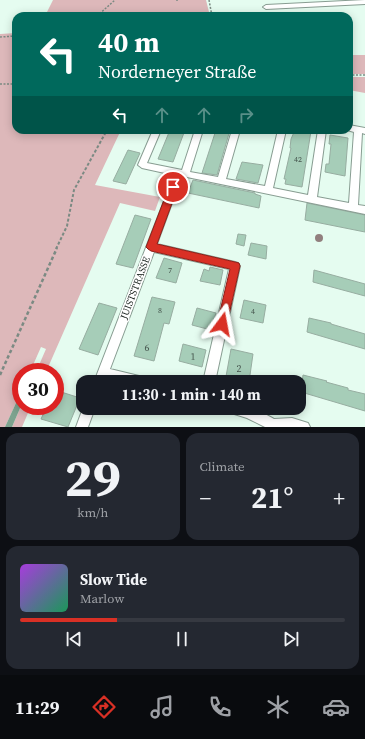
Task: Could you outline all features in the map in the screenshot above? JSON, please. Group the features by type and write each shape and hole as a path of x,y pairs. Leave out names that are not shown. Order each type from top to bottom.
{"street":[{"path":"266,7 365,2"},
{"path":"353,208 361,131"},
{"path":"155,134 142,164 365,210"},
{"name":"JUISTSTRASSE","path":"102,375 151,247 197,134"},
{"path":"221,181 235,134"},
{"path":"268,190 281,134"},
{"path":"312,199 321,134"},
{"path":"151,247 235,266 211,375"},
{"path":"82,427 86,415"},
{"path":"254,415 273,426 292,424 304,427"}],"path":[{"path":"102,12 115,0"},
{"path":"209,0 211,12"},
{"path":"0,37 12,36"},
{"path":"353,75 365,75"},
{"path":"0,84 12,84"},
{"path":"0,375 67,226 74,190 105,134"}],"shaded area":[{"path":"53,0 206,0 209,12 47,12"},
{"path":"12,33 12,134 119,134 95,185 160,197 155,211 120,203 50,363 40,363 46,349 41,347 34,363 12,363 12,412 5,427 0,427 0,34"},
{"path":"353,55 365,55 365,74 353,74"},
{"path":"353,77 365,77 365,93 353,91"},
{"path":"12,412 12,415 17,415 12,427 5,427"},
{"path":"17,415 27,415 22,427 12,427"}],"building":[{"path":"168,134 184,134 173,162 158,159"},
{"path":"215,134 229,134 217,175 202,173"},
{"path":"293,134 311,134 302,187 285,184 286,179 284,179 291,148 291,139"},
{"path":"330,135 348,138 345,176 325,172 326,164 329,164 331,144 329,144"},
{"path":"128,150 140,153 126,184 113,181"},
{"path":"242,162 263,165 258,183 236,179"},
{"path":"193,180 255,193 261,196 259,208 188,193"},
{"path":"307,203 365,215 365,232 305,220"},
{"path":"135,215 151,219 133,268 116,264"},
{"path":"238,234 246,235 244,246 236,244"},
{"path":"251,243 267,246 266,259 248,255"},
{"path":"164,258 182,263 176,283 156,278"},
{"path":"210,267 223,270 220,285 200,281 204,269 209,271"},
{"path":"314,270 365,284 365,296 313,282"},
{"path":"152,297 175,302 169,324 164,323 154,361 134,356"},
{"path":"244,300 266,305 263,323 240,318"},
{"path":"99,303 117,308 98,355 79,349"},
{"path":"197,308 216,313 211,330 192,325"},
{"path":"309,318 331,323 365,334 365,349 307,332"},
{"path":"183,344 206,350 202,367 179,361"},
{"path":"231,349 253,354 250,375 226,375"},
{"path":"306,376 348,388 348,390 365,394 365,411 306,393"},
{"path":"64,393 76,397 76,408 68,427 41,419 43,415 64,415"}],"route":[{"path":"173,187 151,247 235,266 222,324"}]}
